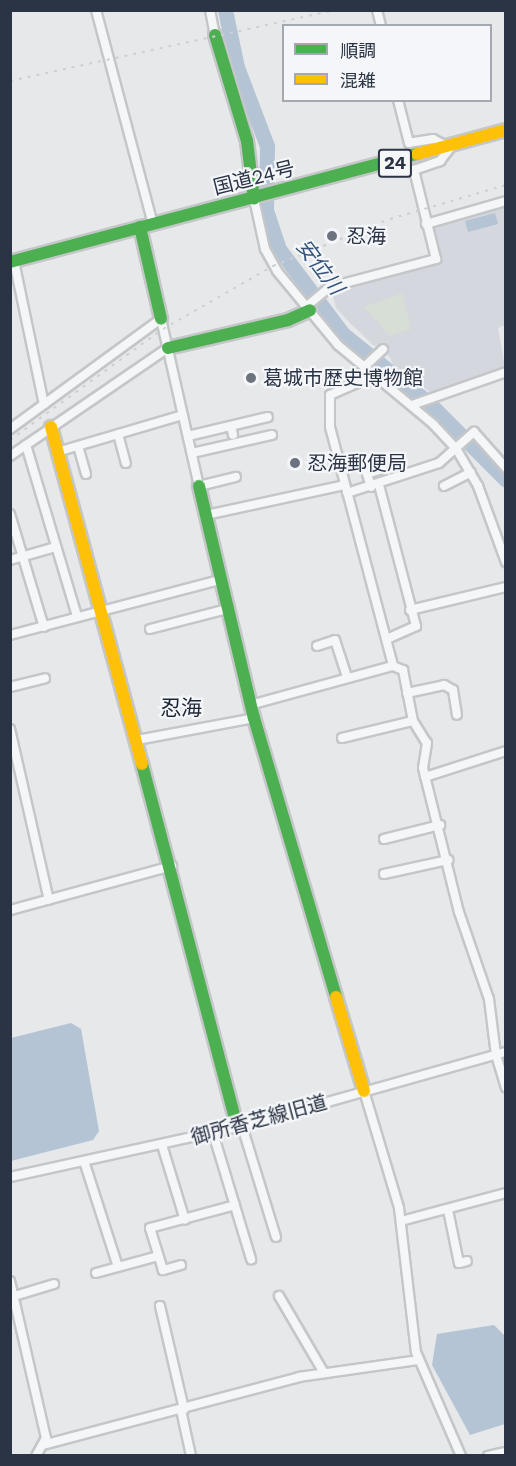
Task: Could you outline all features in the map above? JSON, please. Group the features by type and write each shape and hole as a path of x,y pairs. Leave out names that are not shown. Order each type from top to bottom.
{"main road":[{"path":"215,35 247,141 257,198"},
{"name":"国道24号","path":"12,261 450,148 506,130"},
{"path":"140,227 160,319"},
{"path":"168,348 288,320 309,306"},
{"path":"51,427 98,610 172,866 239,1127"},
{"path":"200,486 250,705 364,1091"}],"street":[{"path":"96,10 153,224"},
{"path":"210,10 215,35"},
{"path":"309,306 330,287 436,260 414,170 440,161 450,148 433,139 409,143 399,102"},
{"path":"257,198 268,257 309,306 365,365 415,404 458,448 471,472 506,562"},
{"path":"426,224 506,201"},
{"path":"12,261 44,404"},
{"path":"10,429 160,319 200,486 236,477"},
{"path":"10,456 168,348"},
{"path":"365,365 379,351"},
{"path":"415,404 506,372"},
{"path":"375,375 330,395 331,433 393,666"},
{"path":"57,452 183,415"},
{"path":"188,435 232,430 263,416"},
{"path":"206,515 346,489 375,486 428,468 458,448 474,432 506,468"},
{"path":"118,434 126,463"},
{"path":"192,453 272,435"},
{"path":"27,445 76,616"},
{"path":"78,446 86,474"},
{"path":"382,469 367,474 375,486 416,626 387,639"},
{"path":"444,486 471,472"},
{"path":"10,514 44,627"},
{"path":"10,560 56,547"},
{"path":"10,635 98,610 220,580"},
{"path":"410,610 506,587"},
{"path":"150,629 227,609"},
{"path":"317,646 335,640 347,678"},
{"path":"250,705 393,666 403,670 413,721 428,743 423,761 425,777 489,999 496,1055 506,1088"},
{"path":"10,687 45,678"},
{"path":"407,693 444,685 453,690 457,715"},
{"path":"137,740 254,718"},
{"path":"342,738 413,721"},
{"path":"10,729 50,900"},
{"path":"425,777 506,751"},
{"path":"384,839 440,825"},
{"path":"384,874 448,860"},
{"path":"10,910 172,866"},
{"name":"御所香芝線旧道","path":"10,1177 239,1127 506,1052"},
{"path":"364,1091 401,1221 419,1360 461,1455"},
{"path":"239,1127 276,1237"},
{"path":"213,1133 251,1259"},
{"path":"162,1145 185,1220"},
{"path":"84,1161 118,1267"},
{"path":"401,1221 506,1193"},
{"path":"181,1265 163,1270 150,1228 235,1205"},
{"path":"448,1210 459,1263 466,1261"},
{"path":"96,1273 158,1256"},
{"path":"10,1281 46,1443"},
{"path":"12,1296 54,1284"},
{"path":"279,1296 324,1373"},
{"path":"160,1306 191,1455"},
{"path":"39,1454 46,1443 324,1373 419,1360"},
{"path":"488,1455 506,1452"}],"shaded area":[{"path":"505,206 505,325 498,328 505,367 431,393 393,364 382,344 374,346 350,323 336,308 331,290 440,261 434,231 437,225"},
{"path":"402,293 411,329 390,336 364,307"}],"water":[{"path":"495,213 498,224 468,232 465,221"},
{"path":"71,1023 81,1029 99,1131 93,1140 11,1161 11,1038"},
{"path":"494,1325 505,1336 505,1424 470,1435 432,1365 437,1334"}],"waterway":[{"name":"安位川","path":"225,10 237,67 267,146 266,210 279,249 343,334 430,404 506,480"}],"railway":[{"path":"10,81 335,10"},
{"path":"10,440 163,329 273,266 390,219 506,185"}],"traffic: fast":[{"path":"215,35 247,141 254,199"},
{"path":"10,262 417,154"},
{"path":"140,227 161,319"},
{"path":"168,348 288,320 310,310"},
{"path":"199,486 254,718 336,997"},
{"path":"142,764 237,1127"}],"traffic: slow":[{"path":"417,154 506,130"},
{"path":"51,427 142,764"},
{"path":"336,997 364,1091"}],"place":[{"name":"忍海","path":"332,236"},
{"name":"葛城市歴史博物館","path":"251,378"},
{"name":"忍海郵便局","path":"295,463"}],"district":[{"name":"忍海","path":"181,708"}]}
